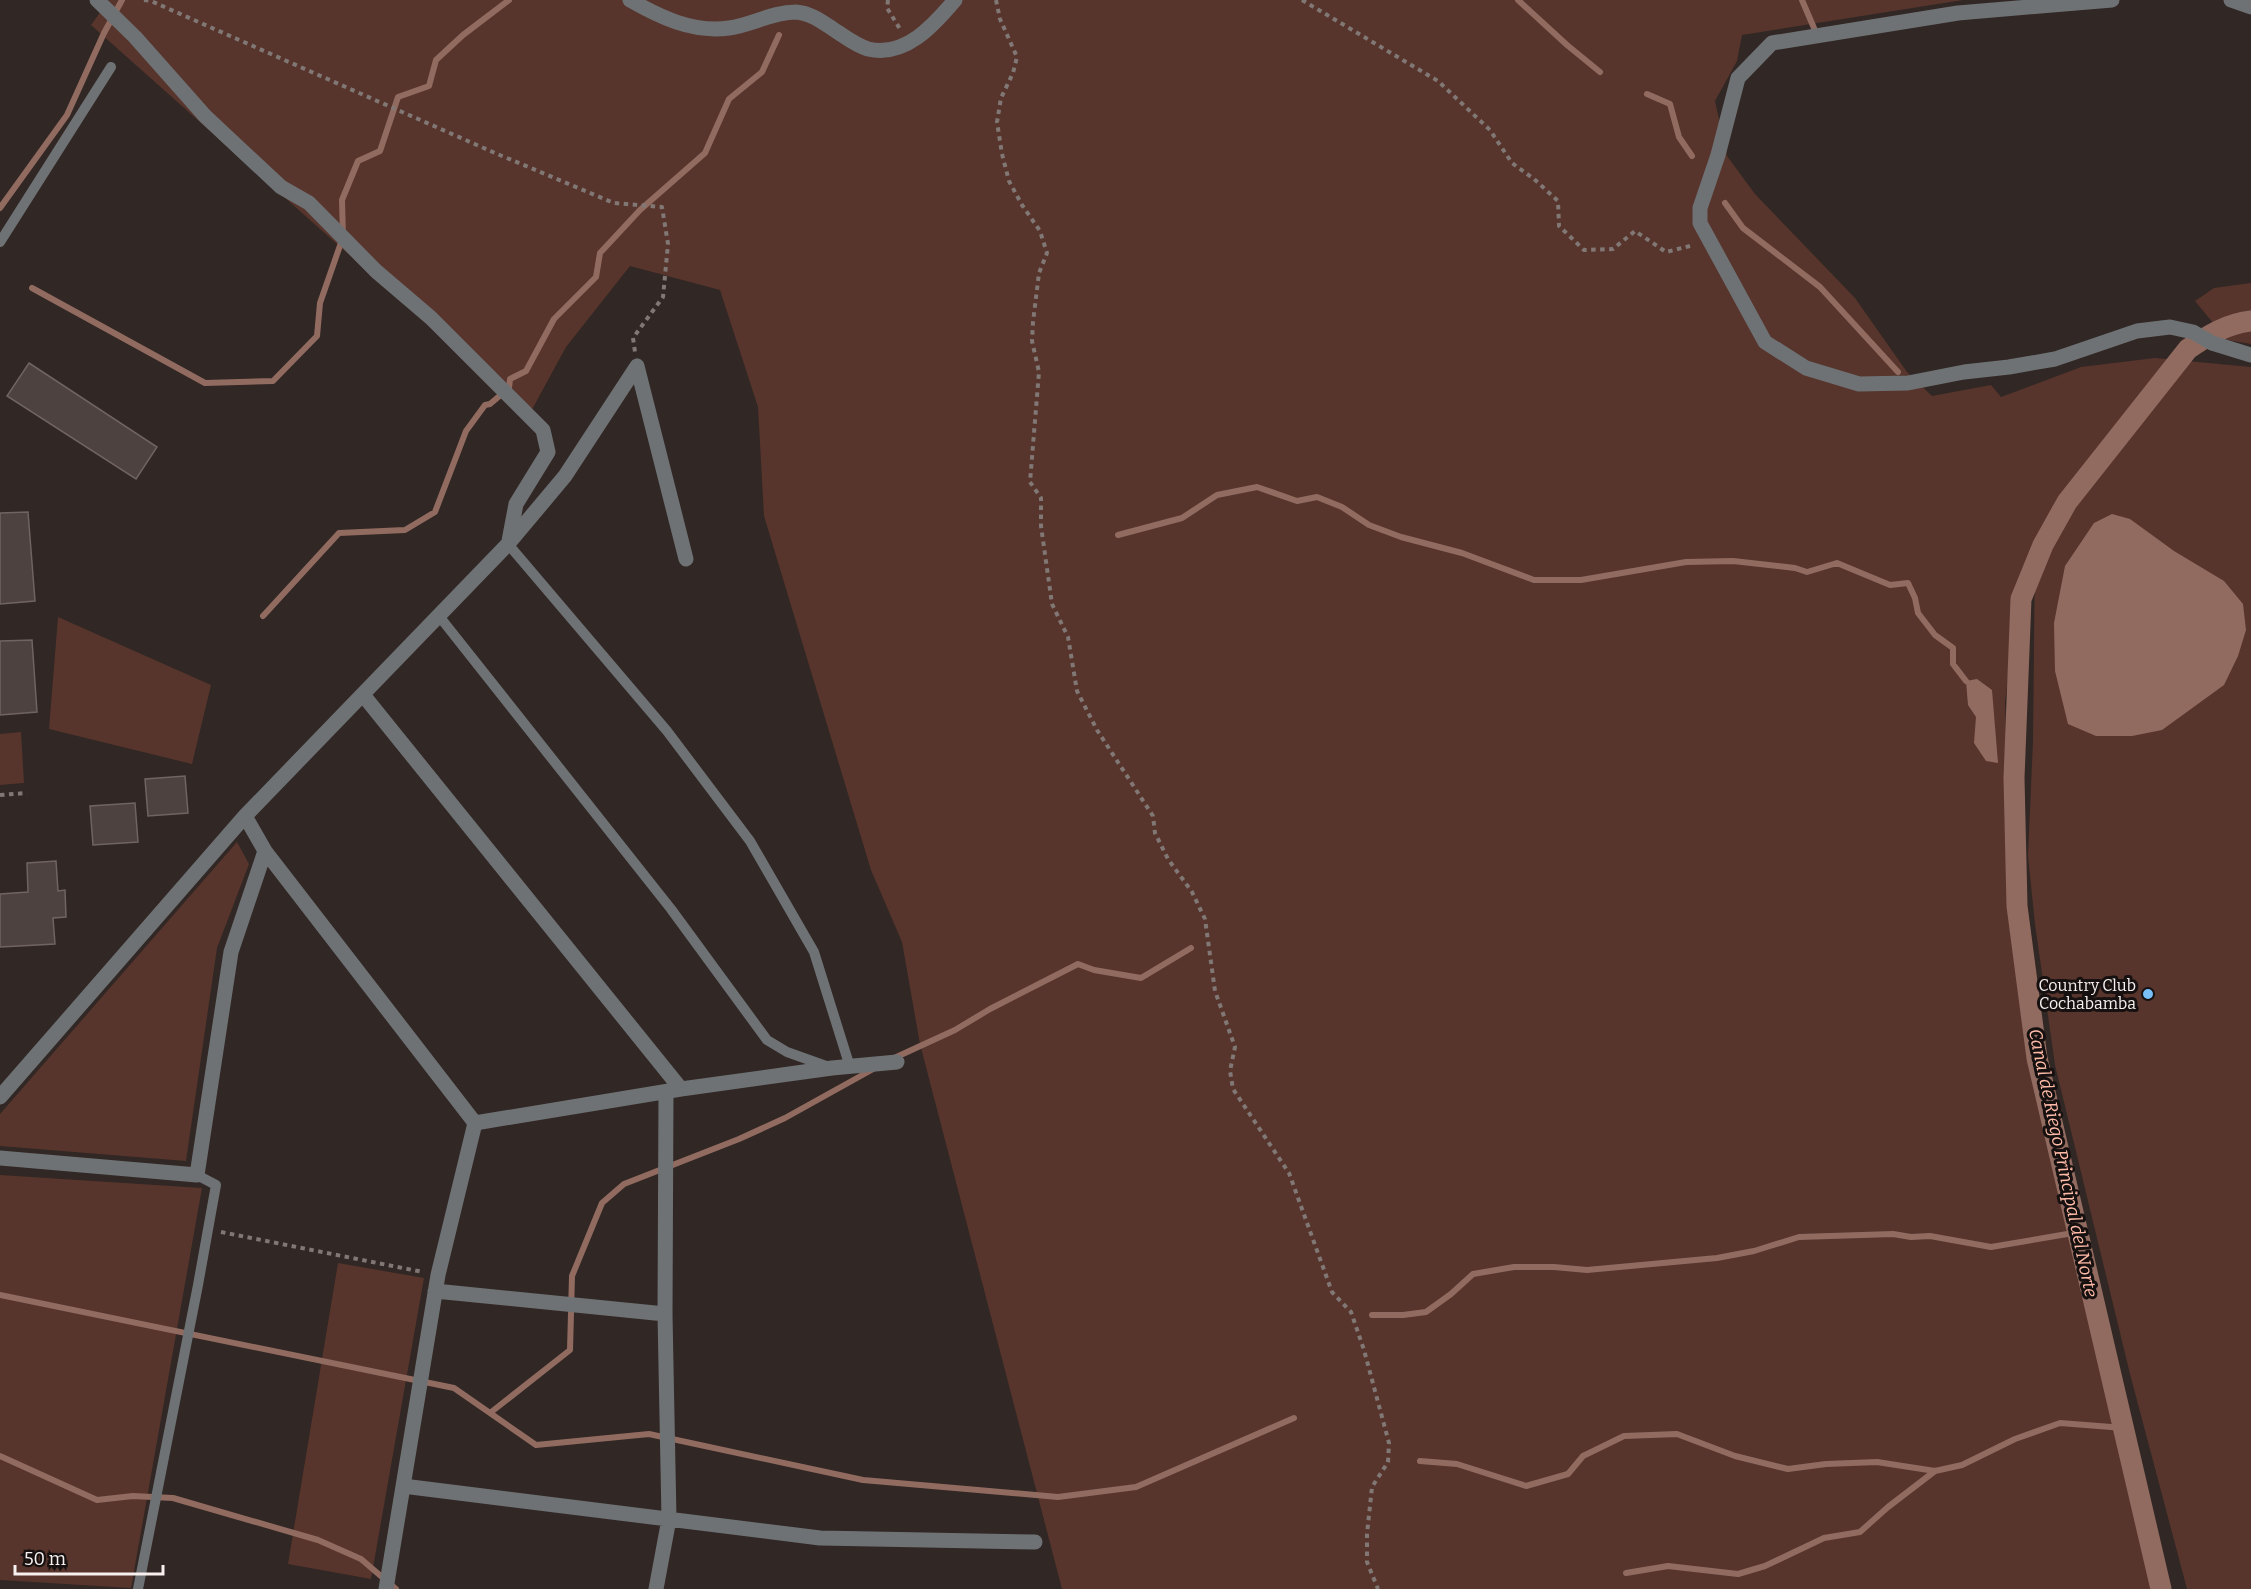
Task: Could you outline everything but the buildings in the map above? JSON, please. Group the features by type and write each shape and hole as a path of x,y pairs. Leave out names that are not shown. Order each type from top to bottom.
{"street":[{"path":"97,0 135,37 205,116 281,187 309,203 376,271 430,318 543,430 548,452 516,504 508,544"},
{"path":"630,0 662,18 699,28 729,28 772,15 796,12 813,16 852,42 867,49 881,51 908,43 937,22 955,0"},
{"path":"2112,0 1958,13 1772,43 1738,78 1718,155 1700,208 1700,223 1764,342 1806,368 1859,384 1908,383 1964,372 2009,367 2055,358 2136,331 2170,327 2193,332 2212,343 2251,355"},
{"path":"2231,0 2251,7"},
{"path":"0,1097 246,816 508,544 565,476 637,366"},
{"path":"637,366 686,559"},
{"path":"363,696 674,1090 664,1314 669,1519 656,1589"},
{"path":"246,816 265,851 475,1123"},
{"path":"0,1158 197,1175 231,952 265,851"},
{"path":"475,1123 674,1090 832,1068 897,1062"},
{"path":"386,1589 438,1275 475,1123"},
{"path":"435,1291 664,1314"},
{"path":"403,1486 820,1538 1035,1542"}],"lane":[{"path":"0,242 111,67"},
{"path":"508,544 667,730 750,840 814,952 850,1067"},
{"path":"439,616 671,909 767,1040 787,1052 832,1068"},
{"path":"138,1589 216,1185 197,1175"}],"path":[{"path":"144,0 151,1 614,203 662,207 668,243 663,297 633,338 637,366"},
{"path":"888,0 887,8 908,43"},
{"path":"996,0 1000,19 1017,57 1013,73 1001,98 997,122 1002,154 1009,180 1022,205 1040,231 1047,253 1040,273 1033,322 1032,341 1039,372 1030,482 1041,498 1041,526 1052,604 1068,638 1077,691 1097,730 1153,816 1155,833 1168,859 1192,892 1205,919 1215,990 1235,1047 1230,1071 1233,1089 1288,1173 1332,1292 1351,1311 1389,1443 1388,1462 1372,1487 1367,1534 1367,1562 1378,1589"},
{"path":"1302,0 1438,81 1490,130 1512,163 1558,201 1559,226 1584,250 1613,249 1635,231 1666,252 1710,242"},
{"path":"0,795 27,793"},
{"path":"208,1229 438,1275"}],"shaded area":[{"path":"109,0 1963,0 1742,35 1737,61 1715,101 1727,156 1755,194 1855,298 1907,372 1932,396 1991,385 2001,397 2081,367 2155,358 2251,367 2251,1589 2187,1589 2130,1374 2055,1065 2028,856 2033,741 2035,548 2018,595 2005,702 2010,906 2030,1061 2153,1589 1062,1589 920,1044 902,942 871,870 764,516 758,407 720,290 630,266 566,347 529,415 91,25"},
{"path":"2251,283 2251,344 2227,340 2195,301 2214,288"},
{"path":"2112,514 2130,519 2174,551 2224,581 2243,604 2246,630 2238,656 2224,685 2162,730 2132,736 2096,736 2068,724 2055,671 2054,623 2065,566 2094,523"},
{"path":"58,617 211,685 192,764 49,729"},
{"path":"1977,679 1992,690 1998,763 1986,761 1974,743 1976,717 1968,705 1966,681"},
{"path":"21,732 24,783 0,785 0,734"},
{"path":"237,842 249,864 217,948 186,1161 0,1146 0,1114"},
{"path":"0,1175 202,1188 131,1588 0,1580"},
{"path":"338,1263 424,1278 371,1579 288,1564"}],"waterway":[{"path":"0,208 67,115 104,33 122,0"},
{"path":"32,288 205,383 273,381 317,336 320,303 343,237 342,200 358,161 380,151 398,97 429,86 436,60 463,35 509,0"},
{"path":"1518,0 1600,72"},
{"path":"1802,0 1817,35"},
{"path":"263,616 339,533 405,530 435,512 466,431 485,405 490,404 509,388 510,379 526,371 554,319 596,277 600,253 640,210 705,153 729,99 762,72 779,35"},
{"path":"1647,94 1670,104 1679,137 1692,156"},
{"path":"1725,203 1743,228 1820,287 1898,372"},
{"name":"Canal de Riego Principal del Norte","path":"2161,1589 2037,1058 2017,906 2014,778 2021,599 2043,545 2067,502 2188,349 2226,327 2251,321"},
{"path":"1118,535 1182,518 1217,495 1257,487 1297,501 1317,497 1342,507 1369,525 1401,537 1462,553 1534,580 1581,580 1686,562 1733,561 1795,568 1807,572 1837,563 1890,585 1908,583 1915,598 1918,613 1935,635 1953,648 1953,664 1966,681"},
{"path":"892,1059 955,1030 990,1009 1078,964 1094,970 1141,978 1191,948"},
{"path":"490,1413 570,1350 572,1276 602,1203 624,1184 739,1139 785,1118 875,1068"},
{"path":"1372,1315 1426,1312 1473,1274 1514,1267 1587,1270 1717,1258 1754,1251 1799,1237 1893,1234 1911,1237 1930,1236 1991,1247 2079,1232"},
{"path":"0,1295 454,1388 536,1445 649,1434 863,1480 1058,1497 1136,1487 1294,1418"},
{"path":"1420,1461 1457,1464 1526,1486 1568,1474 1583,1456 1624,1436 1677,1434 1735,1456 1788,1469 1826,1464 1877,1462 1935,1471 1962,1465 2015,1439 2060,1423 2124,1428"},
{"path":"0,1456 97,1500 133,1496 173,1498 318,1540 361,1559 396,1589"},
{"path":"1626,1573 1668,1566 1738,1574 1765,1566 1824,1538 1860,1532 1935,1471"}],"place":[{"name":"Country Club Cochabamba","path":"2148,994"}]}
